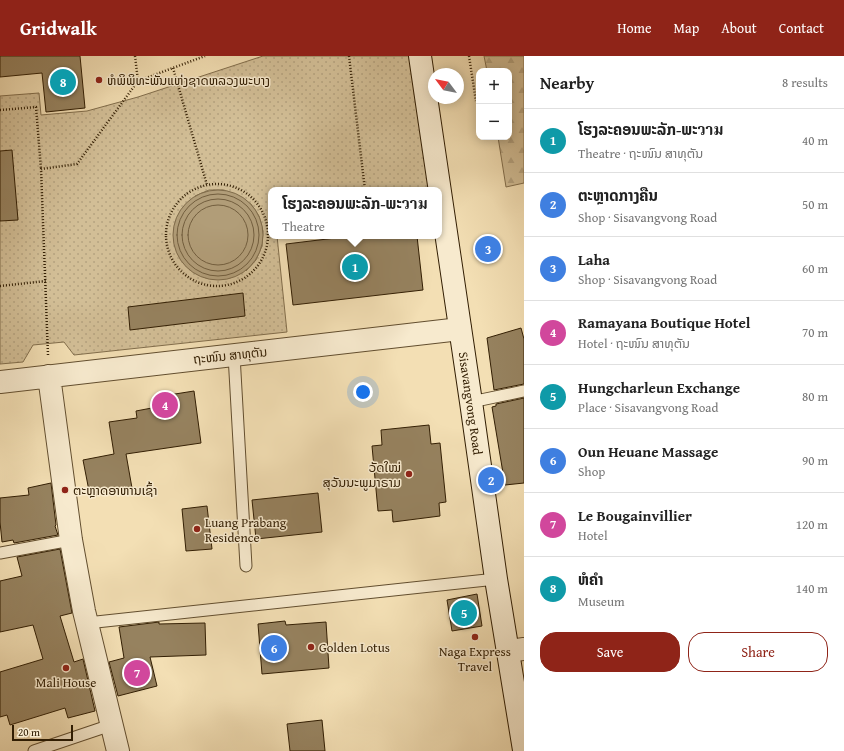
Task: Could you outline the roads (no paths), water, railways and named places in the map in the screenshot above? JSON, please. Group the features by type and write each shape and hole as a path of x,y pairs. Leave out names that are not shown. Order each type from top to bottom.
{"street":[{"name":"Sisavangvong Road","path":"420,56 439,187"},
{"name":"Sisavangvong Road","path":"442,206 496,579 516,650 524,750"},
{"name":"ຖະໜົນ ສາທຸຕັນ","path":"0,382 460,329"},
{"path":"49,376 71,540 87,623 118,751"}],"lane":[{"path":"234,355 246,566"},
{"path":"471,402 524,391"},
{"path":"0,553 71,540"},
{"path":"87,623 496,579"},
{"path":"34,751 111,725"}],"water":[{"path":"218,190 235,193 250,203 260,218 263,235 260,252 250,267 235,277 218,280 201,277 186,267 176,252 173,235 176,218 186,203 201,193"}],"place":[{"name":"ຫໍພິພິທະພັນແຫ່ງຊາດຫລວງພະບາງ","path":"99,80"},
{"name":"ຫໍຄຳ","path":"63,82"},
{"name":"Laha","path":"488,249"},
{"name":"ໂຮງລະຄອນພະລັກ-ພະวาม","path":"355,267"},
{"name":"Ramayana Boutique Hotel","path":"165,405"},
{"name":"ວັດໃໝ່ ສຸວັນນະພູມາຣາມ","path":"409,474"},
{"name":"ຕະຫຼາດກາງຄືນ","path":"491,480"},
{"name":"ຕະຫຼາດອາຫານເຊົ້າ","path":"65,490"},
{"name":"Luang Prabang Residence","path":"197,529"},
{"name":"Hungcharleun Exchange","path":"464,613"},
{"name":"Naga Express Travel","path":"475,637"},
{"name":"Golden Lotus","path":"311,647"},
{"name":"Oun Heuane Massage","path":"274,648"},
{"name":"Mali House","path":"66,668"},
{"name":"Le Bougainvillier","path":"137,673"}]}
